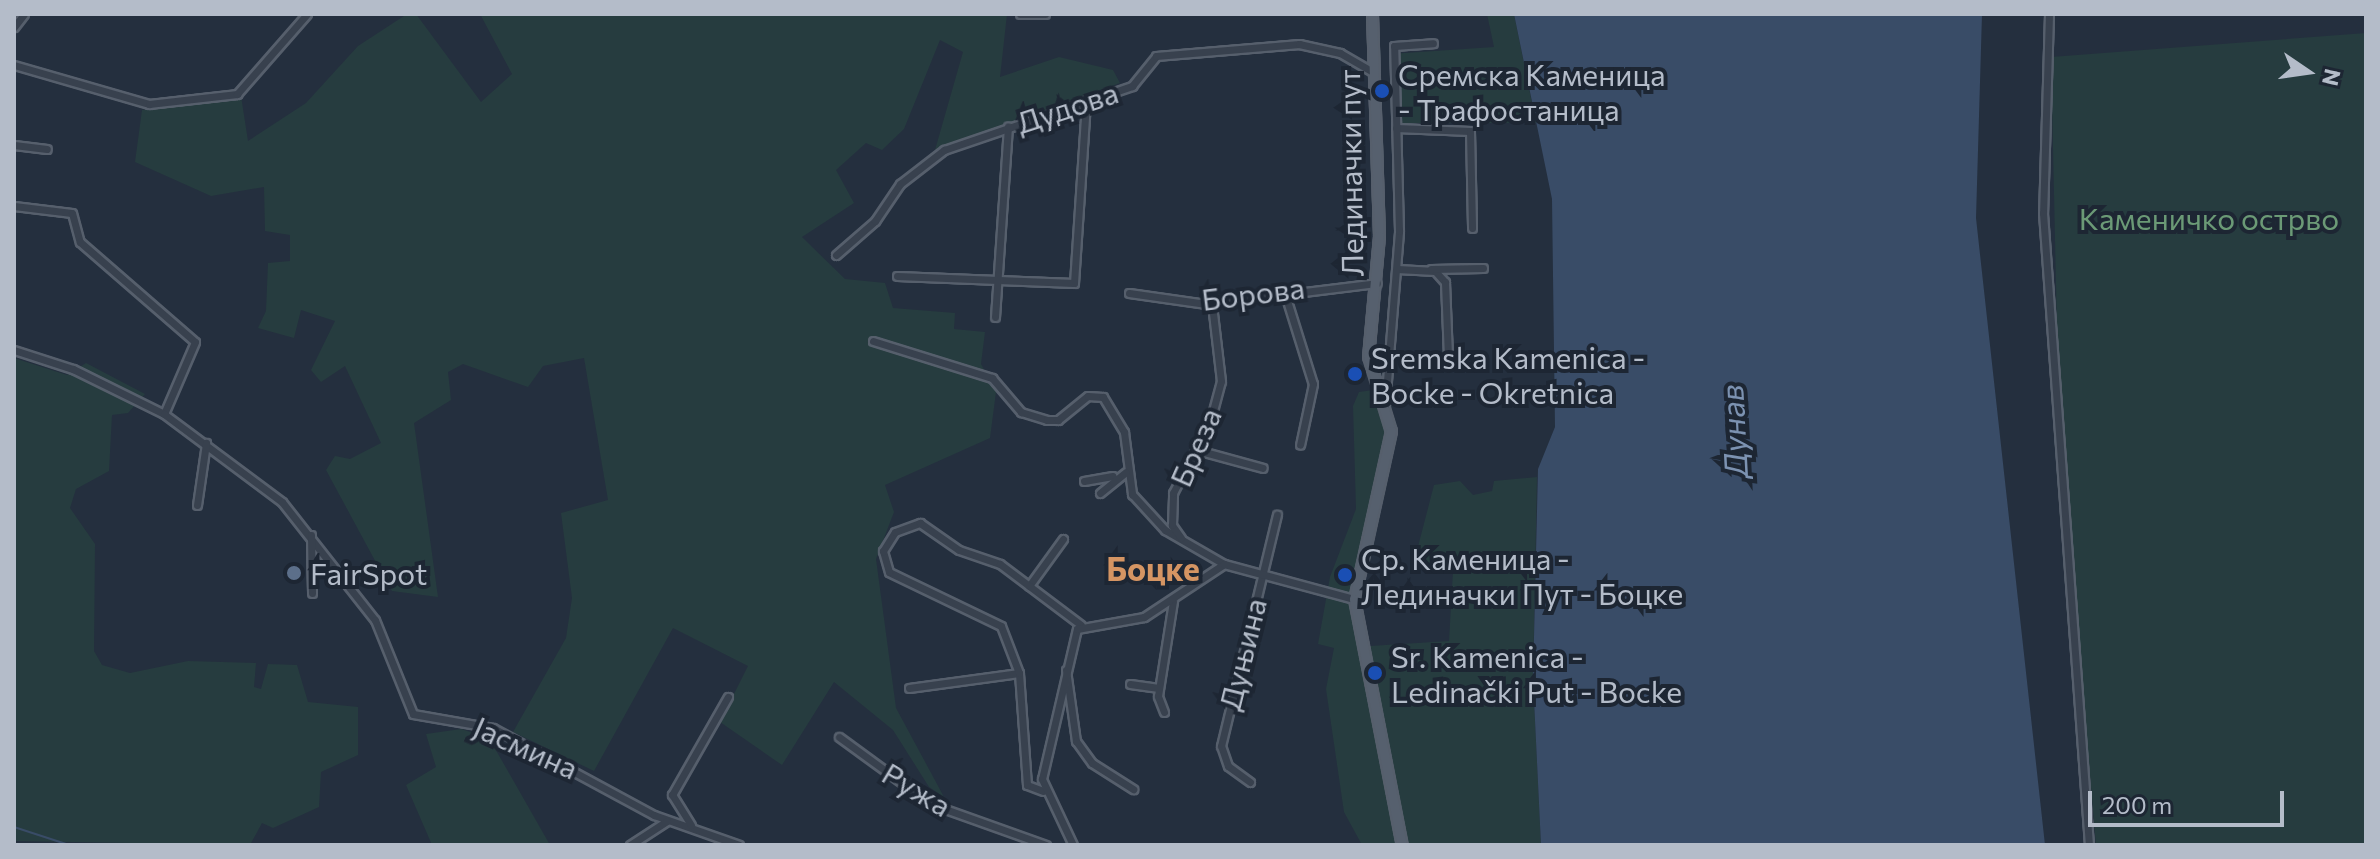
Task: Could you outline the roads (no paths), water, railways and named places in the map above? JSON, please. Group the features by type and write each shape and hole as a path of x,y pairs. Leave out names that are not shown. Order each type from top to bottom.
{"main road":[{"name":"Лединачки пут","path":"1372,14 1377,283 1368,356 1385,406 1390,437 1354,599 1402,845"}],"street":[{"path":"14,27 24,14"},
{"path":"14,65 149,104 237,94 307,14"},
{"path":"1020,14 1045,14"},
{"path":"2049,14 2042,197 2089,845"},
{"path":"1385,406 1397,269 1394,46 1433,43"},
{"name":"Дудова","path":"836,255 927,162 1008,126 1132,86 1156,56 1268,45 1340,53 1373,72"},
{"path":"897,276 1043,283 1077,280 1086,100"},
{"path":"995,317 1008,126"},
{"path":"1396,128 1470,131 1472,228"},
{"path":"14,145 47,149"},
{"path":"14,206 72,213 80,242 195,342 164,414"},
{"path":"1397,269 1483,268"},
{"path":"1429,270 1448,286 1448,356"},
{"name":"Борова","path":"1129,293 1212,304 1284,291 1377,283"},
{"path":"1284,291 1313,384 1300,445"},
{"name":"Бреза","path":"1183,540 1172,525 1173,493 1197,450 1221,381 1212,304"},
{"path":"873,341 992,378 1021,412 1047,420 1058,420 1088,396 1103,397 1124,432 1126,472 1137,501 1183,540 1224,564 1354,599"},
{"name":"Јасмина","path":"14,350 73,369 164,414 206,443 310,533 375,620 413,714 493,728 667,821 691,825 739,845"},
{"path":"197,505 206,443"},
{"path":"1197,450 1263,468"},
{"path":"1084,481 1126,472"},
{"path":"1100,493 1115,476"},
{"name":"Дуњина","path":"1250,782 1228,766 1221,746 1277,515"},
{"path":"1043,791 1027,785 1019,673 1001,626 889,572 882,557 895,532 920,523 1029,586 1081,625 1131,621 1173,601 1224,564"},
{"path":"310,533 312,593"},
{"path":"1029,586 1063,539"},
{"path":"1164,712 1159,688 1173,601"},
{"path":"1073,845 1043,791 1065,660 1081,625"},
{"path":"1065,660 1076,741 1092,763 1133,789"},
{"path":"909,688 1019,673"},
{"path":"1130,684 1159,688"},
{"path":"691,825 672,795 728,697"},
{"name":"Ружа","path":"839,737 931,804 1046,845"},
{"path":"630,845 667,821"}],"water":[{"name":"Дунав","path":"1514,14 1982,14 1976,218 2045,845 1541,845 1533,679 1538,469 1555,427 1552,199"}],"waterway":[{"path":"14,827 69,845"}],"place":[{"name":"Сремска Каменица - Трафостаница","path":"1382,91"},
{"name":"Sremska Kamenica - Bocke - Okretnica","path":"1355,374"},
{"name":"FairSpot","path":"294,573"},
{"name":"Ср. Каменица - Лединачки Пут - Боцке","path":"1345,575"},
{"name":"Sr. Kamenica - Ledinački Put - Bocke","path":"1375,673"}],"district":[{"name":"Боцке","path":"1153,568"}],"park label":[{"name":"Каменичко острво","path":"2209,218"}]}
